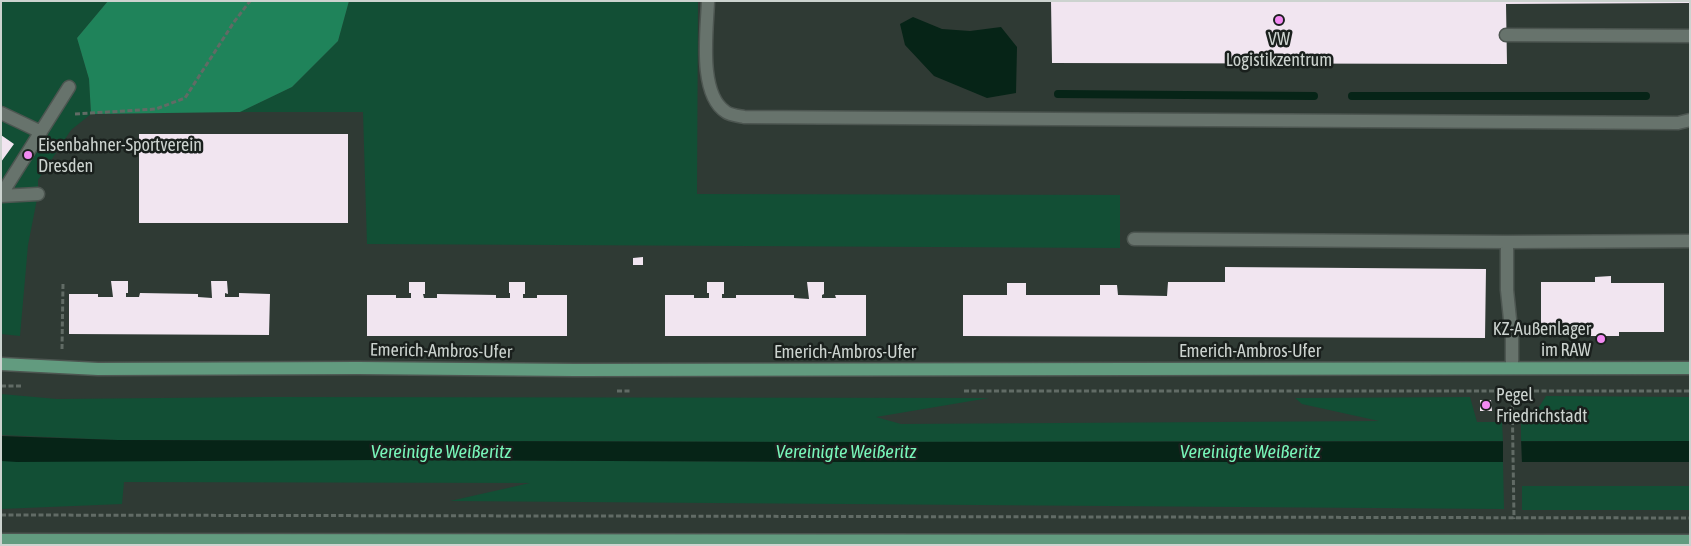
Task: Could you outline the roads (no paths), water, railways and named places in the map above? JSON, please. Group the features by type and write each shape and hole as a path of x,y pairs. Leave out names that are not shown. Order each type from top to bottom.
{"main road":[{"name":"Emerich-Ambros-Ufer","path":"1,364 98,369 1690,368"},
{"path":"1,540 1690,541"}],"lane":[{"path":"708,1 707,78 712,97 726,112 744,117 1668,123 1690,120"},
{"path":"1506,35 1690,36"},
{"path":"1,195 69,87"},
{"path":"1,113 41,132"},
{"path":"1,195 38,194"},
{"path":"1134,239 1507,242 1690,241"},
{"path":"1507,242 1507,290 1512,339 1512,367"}],"water":[{"path":"913,17 942,29 970,31 1001,27 1017,47 1016,93 987,98 934,76 905,45 900,24"},
{"name":"Vereinigte Weißeritz","path":"1,436 117,440 809,442 1690,441 1690,462 380,460 17,462 1,461"}],"waterway":[{"path":"1058,94 1314,96"},
{"path":"1352,96 1646,96"}],"place":[{"name":"VW Logistikzentrum","path":"1279,20"},
{"name":"Eisenbahner-Sportverein Dresden","path":"28,155"},
{"name":"KZ-Außenlager im RAW","path":"1601,339"},
{"name":"Pegel Friedrichstadt","path":"1486,405"}]}
